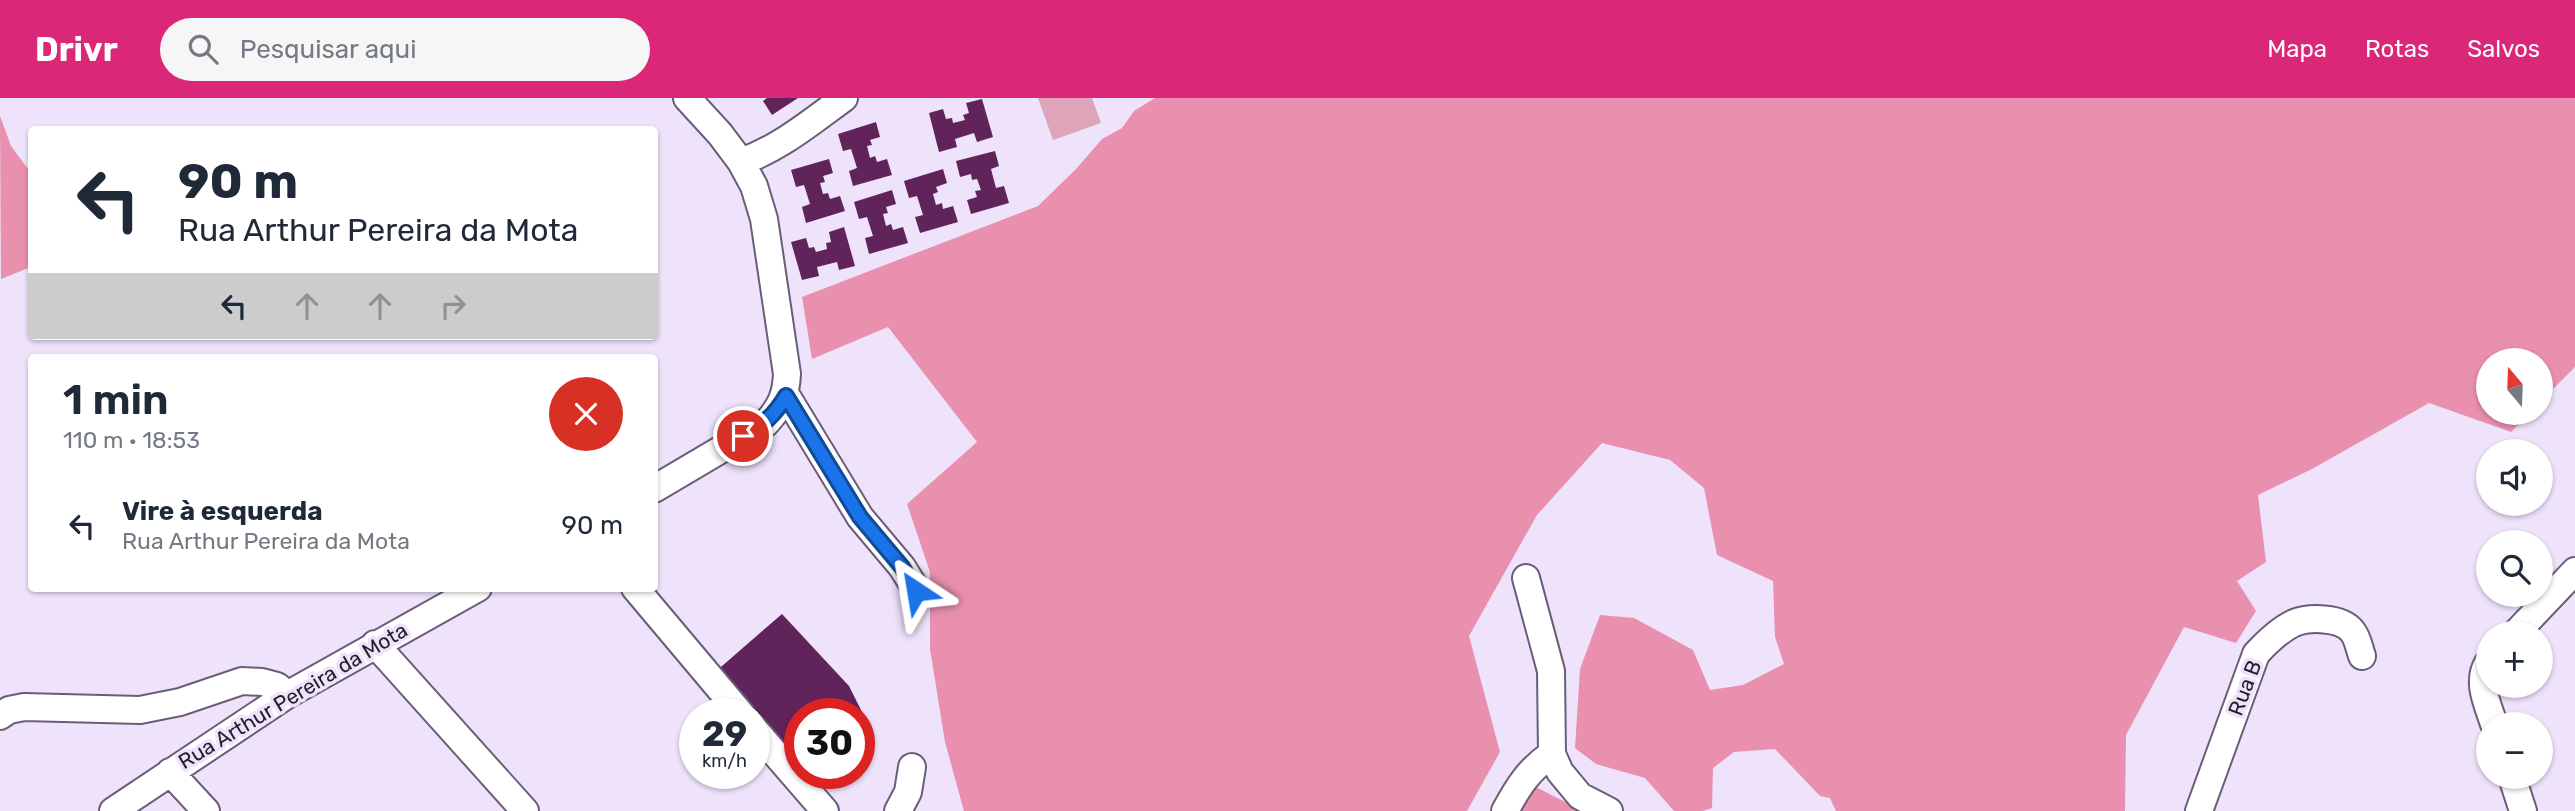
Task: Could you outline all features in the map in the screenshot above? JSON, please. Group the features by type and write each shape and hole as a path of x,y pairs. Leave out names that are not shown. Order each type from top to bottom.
{"street":[{"path":"658,487 766,423 786,396 787,374 764,219 754,186 741,162 720,134 687,98"},
{"path":"741,162 778,145 844,98"},
{"path":"786,396 860,517 902,567 916,591"},
{"path":"2528,621 2575,572"},
{"path":"1525,578 1551,671 1552,754 1560,772 1580,796 1609,811"},
{"name":"Rua Arthur Pereira da Mota","path":"113,811 140,802 170,772 287,695 471,592"},
{"path":"638,592 728,698"},
{"name":"Rua B","path":"2199,811 2256,654 2269,639 2295,623 2324,620 2340,622 2351,629 2362,656"},
{"path":"375,644 525,811"},
{"path":"12,711 140,710 180,702 242,681 277,686 287,695"},
{"path":"770,747 825,811"},
{"path":"1505,811 1520,783 1535,765 1552,754"},
{"path":"898,811 908,792 912,766"},
{"path":"170,772 206,811"},
{"path":"2516,789 2524,811"}],"shaded area":[{"path":"1038,98 1092,98 1101,123 1053,140"},
{"path":"1155,98 2575,98 2575,367 2553,389 2553,348 2476,348 2476,420 2429,403 2312,469 2258,495 2266,562 2237,581 2256,611 2236,643 2184,627 2126,735 2125,811 1836,811 1830,798 1820,796 1775,749 1734,752 1713,768 1712,808 1703,811 1674,811 1645,778 1596,764 1575,748 1580,669 1600,615 1634,618 1693,650 1710,690 1743,685 1784,664 1775,637 1773,581 1717,555 1704,488 1670,460 1602,443 1537,515 1469,636 1500,752 1467,811 964,811 945,742 930,649 930,572 907,504 977,442 888,327 812,359 802,297 1038,206 1102,139 1122,128 1134,111"},
{"path":"0,116 11,146 28,169 28,268 1,279"},
{"path":"2491,425 2518,425 2511,432"},
{"path":"1530,784 1583,811 1511,811"}],"building":[{"path":"767,98 798,98 772,115 763,101"},
{"path":"982,99 993,137 977,142 974,133 955,139 957,147 939,152 929,113 943,109 946,119 952,118 953,123 965,120 963,115 969,113 966,103"},
{"path":"876,122 880,137 870,140 872,145 867,146 870,158 875,156 877,162 887,159 892,175 853,186 849,171 857,168 851,149 843,151 838,134"},
{"path":"995,151 999,166 991,169 996,188 1004,186 1009,203 971,214 967,200 977,197 975,191 981,190 977,179 972,180 971,174 960,177 956,161"},
{"path":"829,159 833,173 823,176 825,182 820,183 823,194 828,193 830,199 840,196 845,211 806,223 802,207 810,204 804,185 796,187 791,170"},
{"path":"943,169 947,183 936,187 938,192 933,194 936,205 942,203 943,209 953,206 958,222 920,233 915,217 923,215 917,196 909,198 904,181"},
{"path":"892,190 896,204 886,207 888,213 883,214 886,226 891,224 893,230 903,227 908,243 869,254 865,238 873,236 867,217 859,219 854,202"},
{"path":"844,227 855,266 839,270 837,262 817,267 819,276 802,280 791,242 806,238 809,248 814,247 816,252 827,249 826,243 831,242 829,232"},
{"path":"782,614 849,686 855,698 784,698 784,750 770,734 770,698 737,698 714,673"}],"route":[{"path":"743,436 766,423 786,396 860,517 902,567 916,591"}]}
